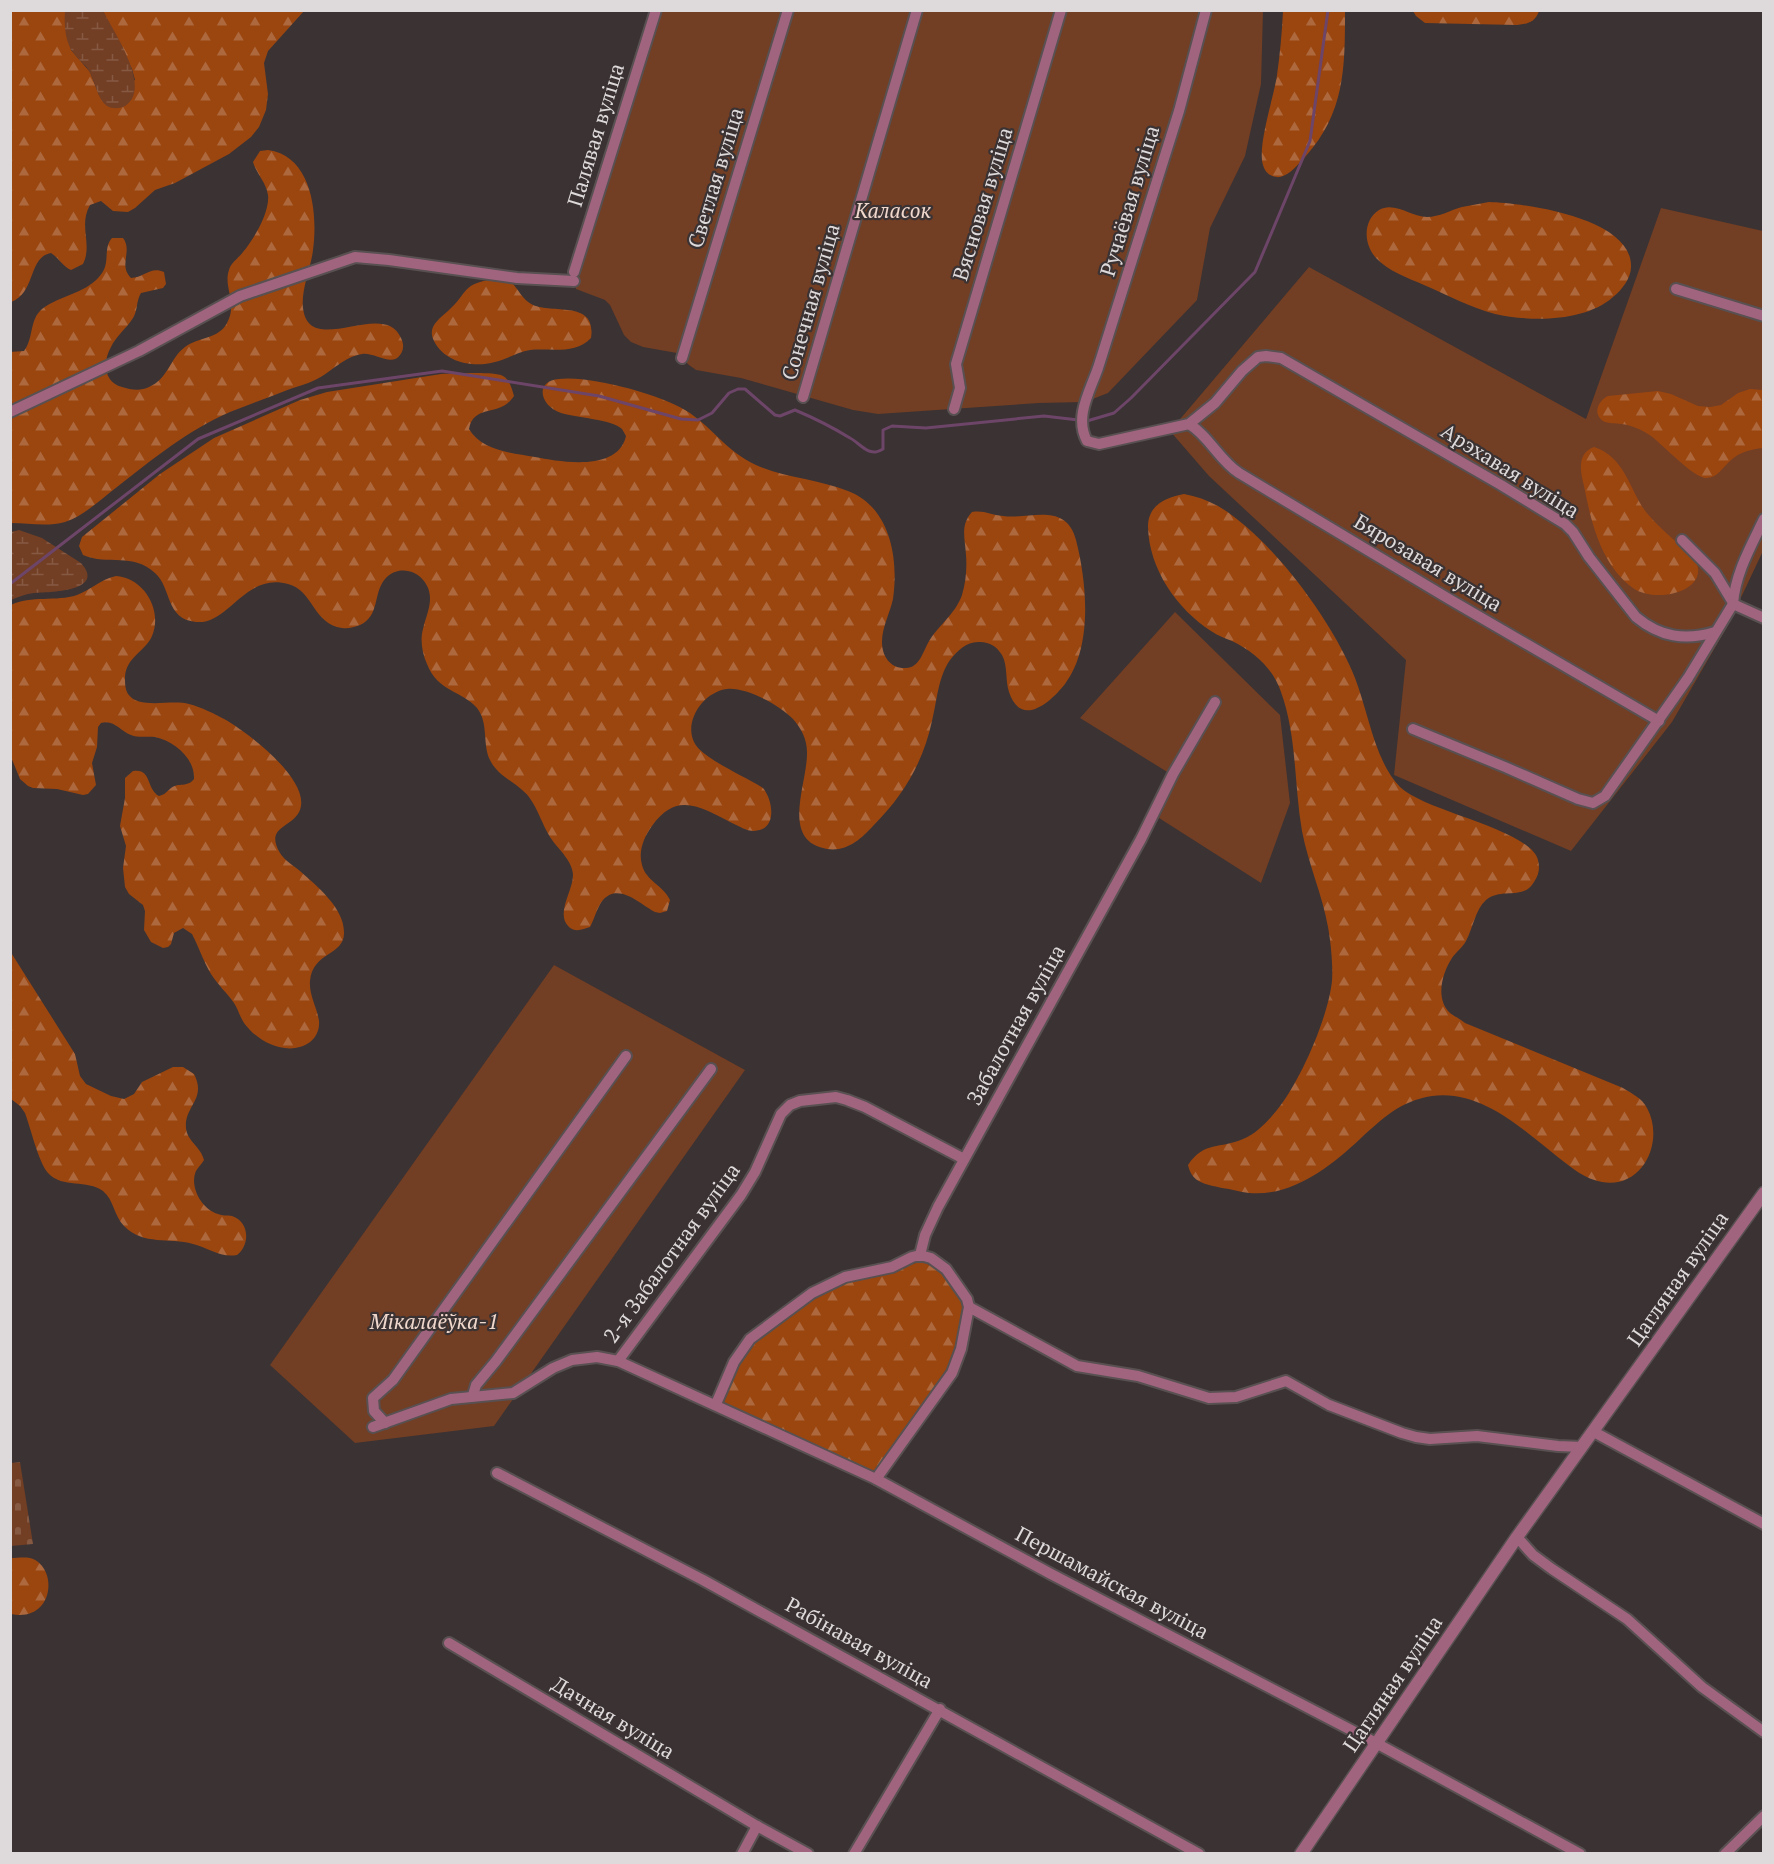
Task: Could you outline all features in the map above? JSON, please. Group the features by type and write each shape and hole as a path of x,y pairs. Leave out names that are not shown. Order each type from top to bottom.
{"street":[{"name":"Палявая вуліца","path":"10,412 139,351 240,296 355,257 517,278 574,276 656,10"},
{"name":"Светлая вуліца","path":"682,358 788,10"},
{"name":"Сонечная вуліца","path":"803,397 917,10"},
{"name":"Вясновая вуліца","path":"954,409 960,388 956,364 1061,10"},
{"name":"Ручаёвая вуліца","path":"1189,424 1099,444 1087,441 1081,422 1085,402 1179,111 1206,10"},
{"path":"1676,289 1764,316"},
{"name":"Арэхавая вуліца","path":"1189,424 1215,403 1258,357 1274,356 1289,362 1556,518 1573,532 1589,557 1636,617 1655,631 1681,638 1692,638 1715,632"},
{"name":"Бярозавая вуліца","path":"1189,424 1199,431 1228,465 1239,473 1659,721"},
{"path":"1413,729 1578,799 1593,803 1605,796 1659,721 1733,604 1738,578 1764,519"},
{"path":"1682,540 1715,573 1728,591 1733,604 1764,618"},
{"name":"Забалотная вуліца","path":"920,1255 928,1227 964,1159 1152,817 1173,774 1215,702"},
{"path":"385,1423 374,1411 373,1398 393,1380 626,1056"},
{"path":"472,1395 478,1382 496,1361 711,1068"},
{"name":"2-я Забалотная вуліца","path":"373,1427 441,1402 472,1395 513,1393 553,1368 572,1360 597,1357 618,1361 741,1195 755,1172 781,1114 790,1105 800,1101 836,1097 865,1107 964,1159"},
{"name":"Цагляная вуліца","path":"1301,1854 1517,1537 1764,1193"},
{"path":"716,1404 734,1362 750,1339 812,1293 834,1281 892,1267 912,1257 920,1255 931,1258 946,1269 962,1290 969,1307 961,1349 952,1373 876,1479"},
{"path":"969,1307 1077,1366 1127,1373 1209,1398 1236,1397 1286,1381 1329,1405 1402,1433 1430,1439 1478,1436 1582,1447"},
{"name":"Першамайская вуліца","path":"618,1361 876,1479 1051,1574 1376,1743 1580,1854"},
{"path":"1594,1432 1764,1524"},
{"name":"Рабінавая вуліца","path":"497,1473 703,1580 1199,1854"},
{"path":"1517,1537 1533,1555 1627,1619 1702,1687 1764,1732"},
{"name":"Дачная вуліца","path":"449,1643 808,1854"},
{"path":"854,1854 940,1709"},
{"path":"1725,1854 1764,1816"},
{"path":"742,1854 757,1826"}],"green space":[{"path":"10,11 66,11 65,22 71,50 90,72 99,95 135,80 132,69 103,11 304,11 268,51 264,63 268,94 266,110 259,127 251,137 229,154 175,183 155,190 128,212 113,211 101,201 90,205 85,220 87,249 83,264 71,270 51,253 44,256 35,268 25,291 11,302"},
{"path":"65,11 103,11 129,60 133,74 135,87 133,98 125,106 111,108 101,99 89,70 69,45 65,28"},
{"name":"Каласок","path":"649,11 1263,11 1261,84 1245,156 1210,228 1197,300 1108,393 1085,402 878,414 853,410 741,378 696,370 677,353 643,347 631,342 624,335 610,305 605,300 576,289 574,272"},
{"path":"1283,11 1345,11 1344,52 1340,89 1328,124 1297,166 1287,174 1277,177 1265,170 1262,146 1277,75"},
{"path":"1413,11 1539,11 1531,22 1517,25 1425,23"},
{"path":"268,150 283,155 294,163 303,175 313,204 313,250 303,301 308,322 318,329 364,324 392,327 403,342 400,355 392,360 367,354 355,356 343,361 321,377 215,419 171,446 79,516 52,524 11,523 10,352 24,351 35,318 42,309 96,280 106,264 109,242 112,238 123,238 127,248 125,263 127,273 131,278 155,270 164,272 166,284 163,288 141,293 133,318 108,353 106,371 116,385 136,390 149,387 161,379 185,347 214,335 227,323 231,309 229,270 252,240 268,202 267,190 253,162 260,151"},
{"path":"1489,202 1526,206 1574,216 1615,236 1627,250 1631,267 1625,284 1613,297 1588,311 1557,318 1509,317 1477,308 1398,274 1381,263 1369,247 1367,227 1373,215 1379,210 1391,207 1415,215 1431,217 1462,207"},
{"path":"1661,208 1763,231 1763,551 1728,625 1672,722 1571,851 1394,775 1406,660 1209,476 1170,431 1309,267 1586,419"},
{"path":"494,279 510,281 533,305 581,313 591,326 591,338 578,347 570,349 530,350 487,364 469,364 453,359 445,354 434,341 432,332 435,324 470,286"},
{"path":"441,374 498,374 507,380 514,396 502,407 476,416 469,429 482,442 499,450 573,462 601,460 612,455 621,447 626,436 622,429 603,421 554,410 548,405 543,394 546,384 551,381 588,380 642,392 673,404 695,416 727,446 756,465 837,487 862,499 874,509 882,521 892,551 895,583 882,642 888,661 901,668 910,667 920,659 932,637 959,602 966,575 965,527 972,512 1013,517 1045,515 1064,520 1071,528 1076,540 1085,595 1084,634 1074,669 1065,684 1052,698 1036,709 1021,709 1014,703 1009,692 1004,659 998,650 984,642 975,642 963,647 950,660 943,674 928,736 910,778 894,803 864,836 841,849 827,849 812,844 804,835 799,809 807,747 796,722 780,708 753,694 735,689 718,692 701,704 696,712 691,731 693,741 713,760 763,788 771,807 767,826 751,831 689,805 680,805 671,809 661,815 649,830 642,844 641,855 644,870 670,900 667,911 655,912 630,897 616,893 603,900 590,927 574,930 565,922 564,916 573,875 569,862 550,837 529,797 498,771 490,760 483,720 477,708 437,680 427,664 422,638 430,599 428,587 420,577 405,571 389,575 381,585 371,616 360,625 351,628 332,625 325,620 296,587 273,582 260,585 218,616 208,621 196,622 186,620 179,615 170,602 160,579 147,567 129,561 92,558 83,555 79,546 82,537 160,474 214,438 300,400 327,392"},
{"path":"1750,389 1763,390 1763,448 1737,455 1716,475 1709,478 1693,472 1651,436 1629,425 1605,422 1597,411 1602,400 1608,396 1658,391 1698,406 1710,407 1721,405 1738,393"},
{"path":"1594,447 1613,458 1620,466 1646,512 1694,558 1698,569 1696,579 1690,586 1668,594 1643,593 1633,588 1613,567 1605,555 1594,528 1581,474 1582,458"},
{"path":"1184,494 1214,504 1238,520 1279,559 1316,607 1345,656 1360,691 1378,750 1391,776 1400,787 1431,805 1498,830 1531,849 1539,863 1536,879 1524,891 1492,896 1482,904 1466,941 1445,971 1441,993 1443,1001 1450,1013 1465,1023 1623,1088 1642,1101 1652,1121 1651,1148 1647,1160 1629,1178 1616,1182 1602,1182 1584,1176 1501,1114 1468,1099 1450,1096 1421,1098 1401,1106 1384,1117 1336,1160 1309,1178 1280,1190 1246,1193 1205,1184 1193,1176 1188,1165 1194,1157 1206,1149 1235,1142 1253,1134 1286,1098 1319,1031 1329,996 1332,968 1325,915 1302,831 1293,743 1278,683 1268,668 1255,656 1240,645 1214,633 1176,600 1159,573 1153,558 1148,527 1151,513 1164,500"},
{"path":"19,530 42,538 81,563 87,573 87,580 81,585 62,591 31,593 11,600 11,532"},
{"path":"116,576 126,578 143,589 153,606 155,616 155,626 149,642 132,659 126,670 125,684 128,694 140,702 189,704 226,720 262,746 296,785 301,798 300,810 292,821 277,832 276,844 284,858 314,883 335,906 340,914 344,932 340,946 322,959 312,971 310,986 319,1025 313,1039 303,1046 279,1047 263,1040 249,1029 234,1003 211,974 192,934 183,928 174,933 168,947 163,948 151,942 144,930 143,905 129,894 125,887 123,868 126,846 120,826 125,798 125,778 133,771 139,771 146,776 155,793 159,796 165,794 174,786 189,783 194,779 191,764 182,752 162,739 134,736 113,724 101,723 98,727 97,747 92,763 96,785 88,794 83,795 28,786 20,779 11,757 11,605 27,600 77,595"},
{"path":"1175,612 1280,715 1290,803 1261,883 1159,818 1177,778 1080,718"},
{"path":"10,951 75,1054 80,1076 86,1084 111,1096 124,1099 134,1094 142,1082 173,1067 183,1067 194,1074 198,1090 186,1120 186,1128 204,1160 196,1171 194,1184 198,1197 207,1207 221,1215 232,1216 242,1223 246,1240 237,1255 220,1254 184,1242 148,1239 140,1236 124,1226 110,1199 103,1191 90,1185 61,1181 54,1178 44,1168 25,1113 11,1099"},
{"name":"Мікалаёўка-1","path":"554,965 745,1070 494,1426 355,1443 270,1365"},
{"path":"924,1262 945,1274 961,1295 964,1308 962,1329 952,1361 876,1472 721,1401 754,1343 775,1323 800,1305 842,1283 882,1275"},
{"path":"20,1462 33,1544 11,1546 11,1463"},
{"path":"11,1558 30,1558 39,1563 45,1571 48,1582 48,1592 44,1602 37,1610 26,1615 11,1614"}],"waterway":[{"path":"10,584 198,439 318,388 442,371 599,396 681,419 698,420 712,413 729,393 745,389 775,415 780,416 795,410 836,430 871,452 883,449 883,430 892,426 926,428 1044,416 1087,421 1114,413 1255,272 1310,141 1328,10"}]}
